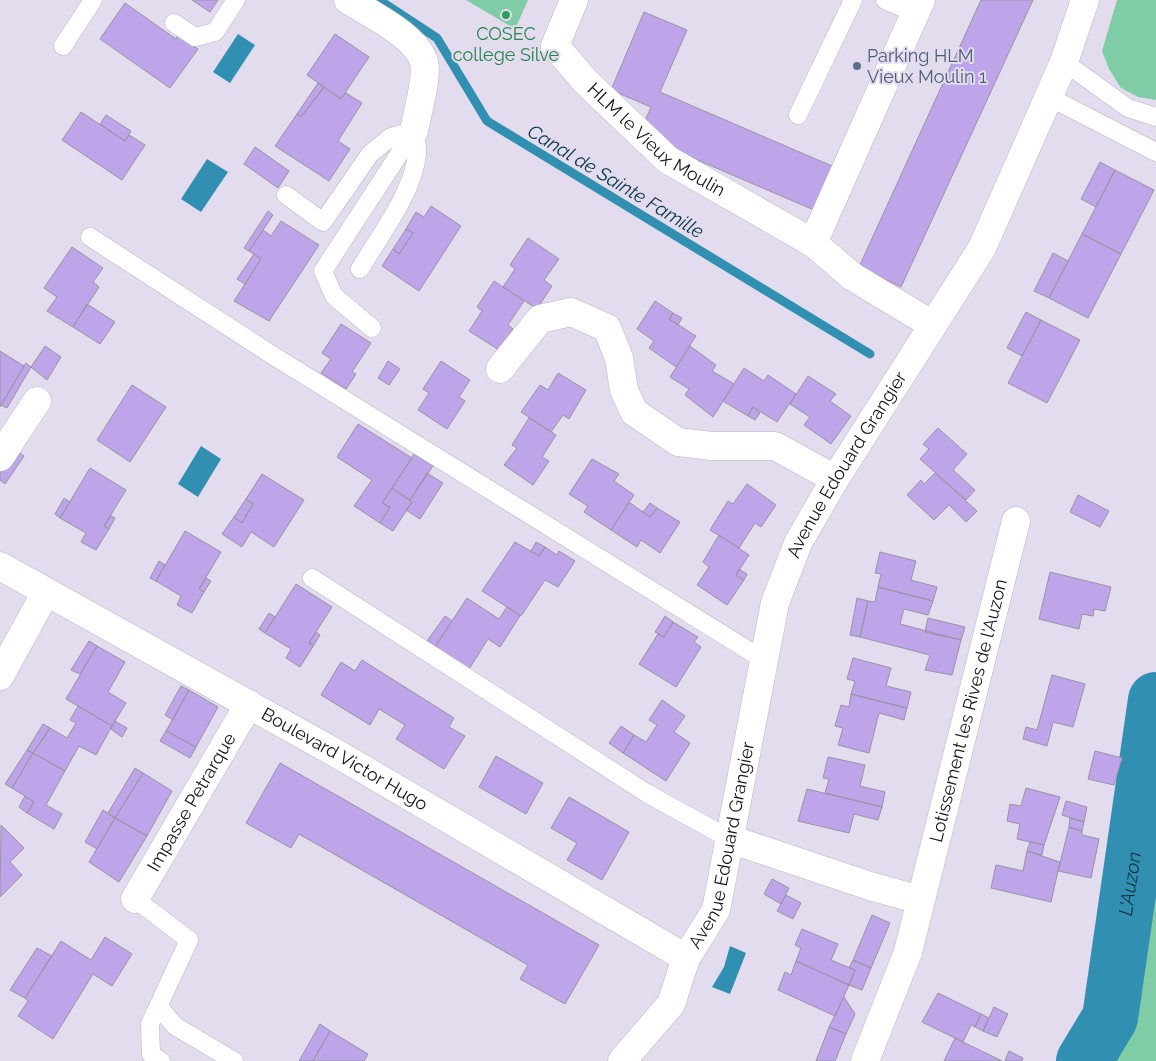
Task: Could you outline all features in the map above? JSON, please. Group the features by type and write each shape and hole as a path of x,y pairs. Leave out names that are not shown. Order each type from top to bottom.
{"street":[{"path":"348,0 413,43 424,62 424,78 414,130"},
{"name":"HLM le Vieux Moulin","path":"574,0 555,46 586,82 668,160 813,242 853,278 933,325"},
{"name":"Avenue Edouard Grangier","path":"622,1061 671,1004 686,958 716,910 775,603 798,543 835,479 982,248 1064,62 1085,0"},
{"path":"813,242 918,7"},
{"path":"500,369 540,319 572,312 607,328 619,358 624,390 634,412 678,442 712,446 775,446 835,479"},
{"path":"0,457 37,401"},
{"name":"Lotissement les Rives de l'Auzon","path":"866,1061 908,952 1016,521"},
{"name":"Boulevard Victor Hugo","path":"0,566 249,704 686,958"},
{"path":"0,676 46,592"},
{"name":"Impasse Petrarque","path":"135,899 249,704"},
{"path":"730,839 870,886 920,900"}],"lane":[{"path":"63,46 93,0"},
{"path":"174,22 195,37 215,32 236,0"},
{"path":"798,115 853,0"},
{"path":"884,0 918,7"},
{"path":"1064,62 1128,108 1156,117"},
{"path":"1048,97 1156,152"},
{"path":"286,195 323,222 370,154 391,137 414,130"},
{"path":"360,269 407,189 414,172 417,152 414,130"},
{"path":"372,328 334,296 322,271 414,130"},
{"path":"90,237 403,437 764,660"},
{"path":"312,578 648,794 730,839"},
{"path":"135,899 189,940 150,1024 151,1054 161,1061"},
{"path":"159,1007 175,1026 234,1061"}],"green space":[{"name":"COSEC college Silve","path":"466,0 528,0 515,29"},
{"path":"1117,0 1156,0 1156,100 1138,97 1121,88 1109,69 1102,51"},
{"path":"1156,785 1156,1061 1094,1061 1119,1025"}],"water":[{"path":"238,34 255,45 230,83 213,72"},
{"path":"207,159 228,172 201,212 181,199"},
{"path":"201,446 221,459 198,497 178,484"},
{"path":"730,946 746,953 730,994 712,987 724,967"}],"building":[{"path":"192,0 218,0 210,12"},
{"path":"981,0 1033,0 901,287 859,267"},
{"path":"125,3 176,39 178,35 198,49 170,88 100,39"},
{"path":"644,12 687,30 660,92 832,166 814,210 639,135 651,107 611,90"},
{"path":"335,34 369,57 341,99 307,75"},
{"path":"318,83 324,87 301,117 297,114"},
{"path":"324,87 341,99 346,93 362,103 338,141 350,149 329,181 275,146 297,114 301,117"},
{"path":"81,112 125,141 129,135 145,145 122,180 62,140"},
{"path":"106,115 131,131 125,141 100,124"},
{"path":"255,147 289,171 278,188 244,164"},
{"path":"1100,162 1115,170 1096,207 1081,199"},
{"path":"1115,170 1154,190 1121,254 1082,234"},
{"path":"431,206 461,226 419,291 382,266 393,249 399,254 413,233 406,229 416,212 424,217"},
{"path":"268,211 273,215 249,251 244,248"},
{"path":"281,221 319,245 269,321 234,301 261,259 249,251 263,230 271,236"},
{"path":"406,229 413,233 399,254 393,249"},
{"path":"1082,234 1121,254 1088,318 1049,298"},
{"path":"528,238 559,259 544,280 552,286 537,309 503,287 515,269 510,265"},
{"path":"72,247 103,268 93,282 99,287 73,327 47,311 57,297 44,288"},
{"path":"1053,253 1068,261 1049,298 1034,291"},
{"path":"254,254 261,259 245,284 237,279"},
{"path":"494,281 524,301 508,325 513,329 499,350 469,331 482,311 477,307"},
{"path":"655,301 673,313 669,319 696,336 676,367 649,348 654,341 637,329"},
{"path":"87,304 115,322 100,344 73,327"},
{"path":"1026,312 1041,320 1022,356 1007,348"},
{"path":"673,313 682,318 678,325 669,319"},
{"path":"1041,320 1080,340 1047,403 1008,383"},
{"path":"341,324 371,343 352,372 356,374 346,389 321,373 331,359 322,353"},
{"path":"45,346 61,357 47,380 31,367"},
{"path":"690,346 716,365 712,371 734,384 713,417 685,395 689,389 670,377"},
{"path":"0,351 24,366 0,407"},
{"path":"388,361 400,369 389,385 378,378"},
{"path":"441,361 470,380 459,397 465,401 447,429 418,410 429,393 423,389"},
{"path":"26,363 31,367 7,408 1,405"},
{"path":"744,368 764,381 768,375 796,394 777,422 753,407 748,416 723,401"},
{"path":"558,373 586,390 569,419 563,415 551,432 521,412 540,385 548,390"},
{"path":"808,376 836,394 830,401 851,416 831,444 804,425 810,417 790,404"},
{"path":"132,385 166,407 130,462 97,440"},
{"path":"753,407 760,413 755,420 748,416"},
{"path":"529,418 556,435 542,457 549,461 533,485 504,465 517,448 512,445"},
{"path":"358,424 412,458 382,503 390,507 380,523 354,506 372,480 337,457"},
{"path":"938,428 967,454 953,470 975,490 966,500 920,459 929,449 923,444"},
{"path":"13,448 24,456 5,484 0,480 0,467"},
{"path":"414,454 433,466 410,500 392,488"},
{"path":"592,459 619,474 614,481 634,495 611,530 584,512 588,506 569,494"},
{"path":"90,468 126,490 104,526 109,529 96,550 81,542 86,533 60,518"},
{"path":"427,473 443,483 420,519 406,510"},
{"path":"935,473 977,511 966,522 949,505 934,520 907,495 921,480 924,484"},
{"path":"262,474 304,500 274,547 251,532 242,547 222,534 234,517 242,523 253,504 246,499"},
{"path":"747,484 776,505 761,527 755,523 739,548 710,530 728,501 733,504"},
{"path":"392,488 412,502 393,531 380,523 390,507 382,503"},
{"path":"1078,495 1109,511 1100,527 1070,512"},
{"path":"64,498 70,502 60,518 55,514"},
{"path":"246,499 253,504 242,523 234,517"},
{"path":"629,502 650,517 657,508 680,522 660,553 641,540 637,547 611,530"},
{"path":"650,503 657,508 650,517 643,512"},
{"path":"111,516 115,518 109,529 104,526"},
{"path":"185,531 221,552 199,589 204,592 192,613 177,605 181,596 156,581"},
{"path":"719,535 749,555 736,575 744,580 727,605 697,585 709,567 703,562"},
{"path":"515,542 539,556 545,547 557,555 559,551 575,561 558,587 545,580 521,616 482,591"},
{"path":"536,542 545,547 539,556 531,551"},
{"path":"880,552 916,561 911,580 937,587 933,601 878,587 881,574 875,573"},
{"path":"159,561 165,565 156,581 150,578"},
{"path":"739,569 747,574 744,580 736,575"},
{"path":"1050,572 1111,587 1105,611 1094,609 1093,616 1082,614 1079,629 1039,619"},
{"path":"206,578 211,581 204,592 199,589"},
{"path":"296,584 332,607 309,643 314,645 300,667 286,658 291,649 265,633"},
{"path":"878,587 933,601 928,615 904,609 900,624 961,640 952,675 925,670 930,655 860,637 868,601 875,602"},
{"path":"467,598 499,619 507,607 520,616 500,647 488,639 469,669 435,647"},
{"path":"857,598 868,601 860,637 850,635"},
{"path":"269,613 275,617 265,633 259,629"},
{"path":"445,616 452,621 435,647 427,641"},
{"path":"665,616 673,622 664,637 655,632"},
{"path":"928,618 965,627 961,640 925,632"},
{"path":"673,622 698,637 694,642 701,647 676,687 639,664 658,634 664,637"},
{"path":"316,632 320,635 314,645 309,643"},
{"path":"89,641 97,646 80,674 71,670"},
{"path":"97,646 125,662 108,692 126,703 112,726 66,699"},
{"path":"853,658 891,668 886,686 911,692 907,708 851,694 855,681 847,679"},
{"path":"362,660 454,718 449,727 465,736 444,769 396,739 405,725 379,709 370,725 321,695 341,662 355,671"},
{"path":"1052,675 1085,684 1073,727 1053,722 1047,746 1023,739 1026,727 1037,730"},
{"path":"181,686 189,690 173,720 165,715"},
{"path":"189,690 218,707 196,747 166,731"},
{"path":"851,694 907,708 904,720 879,713 869,753 838,745 843,728 835,726 841,705 849,707"},
{"path":"662,700 685,716 674,732 690,743 666,781 623,753 634,735 646,742 657,725 649,720"},
{"path":"78,706 112,726 96,755 79,746 65,771 33,753 50,728 67,738 76,723 70,720"},
{"path":"115,721 127,728 122,737 111,729"},
{"path":"43,724 50,728 33,753 27,750"},
{"path":"621,726 634,735 623,753 609,743"},
{"path":"166,731 196,747 190,758 160,741"},
{"path":"27,750 33,753 12,788 5,784"},
{"path":"1095,751 1122,758 1114,785 1088,779"},
{"path":"33,753 65,771 46,805 62,814 54,829 27,813 34,802 12,788"},
{"path":"496,756 543,783 526,814 479,787"},
{"path":"828,757 865,765 860,786 885,792 882,807 825,793 829,779 823,778"},
{"path":"280,763 599,945 565,1004 520,979 528,965 299,834 291,848 246,823"},
{"path":"135,768 143,773 115,818 108,813"},
{"path":"143,773 172,791 147,836 115,818"},
{"path":"1026,788 1060,797 1044,845 1017,839 1020,824 1007,821 1010,804 1021,806"},
{"path":"807,789 882,807 878,820 854,814 849,833 798,821"},
{"path":"25,796 34,802 27,813 19,807"},
{"path":"569,797 629,832 602,880 567,860 577,843 551,828"},
{"path":"1066,801 1087,807 1084,822 1062,815"},
{"path":"103,810 115,818 97,849 85,842"},
{"path":"115,818 147,836 119,882 89,862"},
{"path":"1070,818 1084,822 1082,831 1069,827"},
{"path":"1,825 24,848 10,862 22,875 0,897"},
{"path":"1069,827 1082,831 1082,835 1099,839 1091,878 1058,871"},
{"path":"1030,842 1044,845 1042,855 1027,851"},
{"path":"1027,851 1060,862 1051,902 991,888 996,865 1023,871"},
{"path":"772,879 789,888 781,904 764,894"},
{"path":"786,895 801,903 793,919 777,911"},
{"path":"872,915 890,923 871,968 853,960"},
{"path":"802,929 838,944 831,960 855,970 849,985 796,961 801,948 795,945"},
{"path":"105,937 132,954 112,986 93,974 53,1039 18,1016 28,1001 25,998 61,941 91,960"},
{"path":"37,948 52,956 25,998 10,990"},
{"path":"853,960 871,968 862,990 849,985 855,970 849,968"},
{"path":"796,961 849,985 835,1016 778,990 785,972 791,975"},
{"path":"938,993 981,1014 975,1027 971,1025 963,1042 922,1022"},
{"path":"844,997 855,1014 846,1034 829,1027"},
{"path":"994,1007 1008,1014 997,1037 983,1031"},
{"path":"981,1014 989,1018 983,1031 975,1027"},
{"path":"320,1024 330,1031 313,1061 299,1061"},
{"path":"829,1027 846,1034 835,1061 816,1061"},
{"path":"330,1031 368,1054 364,1061 313,1061"},
{"path":"955,1038 963,1042 1002,1061 944,1061"},
{"path":"1009,1051 1023,1058 1022,1061 1005,1061"}],"waterway":[{"name":"Canal de Sainte Famille","path":"379,0 437,38 487,121 870,354"},
{"name":"L'Auzon","path":"1084,1061 1110,1018 1156,700"}],"place":[{"name":"COSEC college Silve","path":"506,15"},
{"name":"Parking HLM Vieux Moulin 1","path":"857,66"}]}
